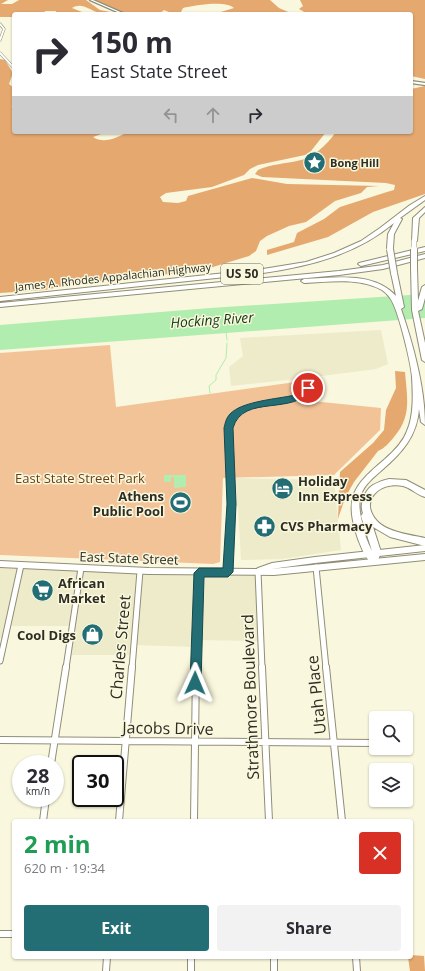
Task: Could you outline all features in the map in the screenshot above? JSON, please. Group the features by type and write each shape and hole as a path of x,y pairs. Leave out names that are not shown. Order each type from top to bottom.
{"highway":[{"name":"James A. Rhodes Appalachian Highway","path":"0,299 263,271 301,265 332,256 356,246 377,234 406,210 425,199"},
{"path":"424,356 416,319 414,241 416,218 425,209"},
{"path":"406,210 394,226 390,239 390,248 410,356 425,422"},
{"path":"64,293 351,266 425,249"},
{"name":"James A. Rhodes Appalachian Highway","path":"0,305 246,283 365,270 425,256"},
{"path":"246,283 360,281 375,283 384,287 394,299 406,332"},
{"path":"416,319 425,287"},
{"path":"376,556 368,553 356,519 354,499 362,484 394,455 411,432 414,411 415,379"},
{"path":"376,556 366,522 364,508 365,500 370,492 376,486 384,483 404,483 417,488 425,494"},
{"path":"364,508 372,522 382,530 400,538 425,542"}],"main road":[{"name":"East State Street","path":"0,564 199,573 258,571 274,572 316,567 425,548"},
{"name":"East State Street","path":"258,571 272,566 368,553"},
{"name":"East State Street","path":"376,556 425,556"}],"street":[{"path":"91,0 119,12"},
{"path":"0,24 4,29 0,40"},
{"path":"0,53 12,66"},
{"path":"413,82 425,84"},
{"path":"228,572 231,504 228,428 232,417 238,411 248,407 304,395 308,388 305,378"},
{"path":"0,660 21,565"},
{"name":"Utah Place","path":"316,567 342,819"},
{"path":"52,755 81,568"},
{"name":"Charles Street","path":"119,819 140,571"},
{"name":"Strathmore Boulevard","path":"258,571 269,819"},
{"path":"194,819 199,573"},
{"name":"Jacobs Drive","path":"0,740 126,740 369,744"},
{"path":"43,819 45,807"},
{"path":"0,934 12,934"},
{"path":"106,971 107,959"},
{"path":"191,959 191,971"},
{"path":"274,959 274,971"},
{"path":"356,959 357,971"}],"shaded area":[{"path":"0,0 8,0 1,4 12,4 19,0 86,0 100,10 110,12 96,12 83,6 76,6 72,8 82,12 12,12 12,17 0,17"},
{"path":"93,0 270,0 279,8 288,12 221,12 234,8 224,4 217,4 183,8 181,12 169,12 164,10 162,12 121,12"},
{"path":"300,0 425,0 425,79 413,76 413,12 304,12 299,9 303,6"},
{"path":"0,59 5,60 12,71 9,84 12,86 12,134 101,134 93,137 106,140 123,134 324,134 311,151 305,155 258,165 250,169 244,175 212,187 166,193 160,197 163,202 178,203 186,201 188,196 252,178 287,184 379,186 367,187 361,193 335,201 306,222 289,226 267,236 260,241 256,251 249,256 203,270 110,281 85,281 45,290 0,293"},
{"path":"425,86 425,194 373,212 328,237 267,255 267,250 294,242 297,233 324,219 340,207 394,190 395,185 386,183 262,177 255,174 258,170 268,166 297,161 309,157 324,146 334,134 413,134 413,89"},
{"path":"381,330 388,364 376,369 231,386 229,367 243,356 240,338"},
{"path":"395,371 405,372 407,406 404,422 389,443 378,451 354,482 345,498 338,519 340,472 373,443 384,430 386,410 396,388"},
{"path":"234,478 334,480 341,550 282,559 241,560 238,506 235,506"},
{"path":"0,564 258,571 261,641 197,640 196,647 134,645 133,655 68,655 72,626 5,626 2,638 0,638"},
{"path":"413,955 424,956 425,971 410,971 408,959 413,959"}],"green space":[{"name":"East State Street Park","path":"110,345 116,407 303,381 312,401 381,408 380,430 334,475 223,478 220,562 213,564 0,555 0,353"}],"water":[{"name":"Hocking River","path":"425,294 425,318 0,350 0,325 210,308"},
{"path":"164,475 186,475 186,487 174,488 174,477 171,477 171,482 164,482"}],"waterway":[{"name":"Hocking River","path":"226,332 227,340"},
{"path":"210,393 209,386 216,380 216,375 226,358 227,343"}],"place":[{"name":"Bong Hill","path":"314,163"},
{"name":"Holiday Inn Express","path":"283,488"},
{"name":"Athens Public Pool","path":"180,503"},
{"name":"CVS Pharmacy","path":"265,526"},
{"name":"African Market","path":"43,590"},
{"name":"Cool Digs","path":"92,635"}],"route":[{"path":"195,683 199,573 228,572 231,519 228,428 232,417 238,411 248,407 297,398 304,395 308,388"}]}
